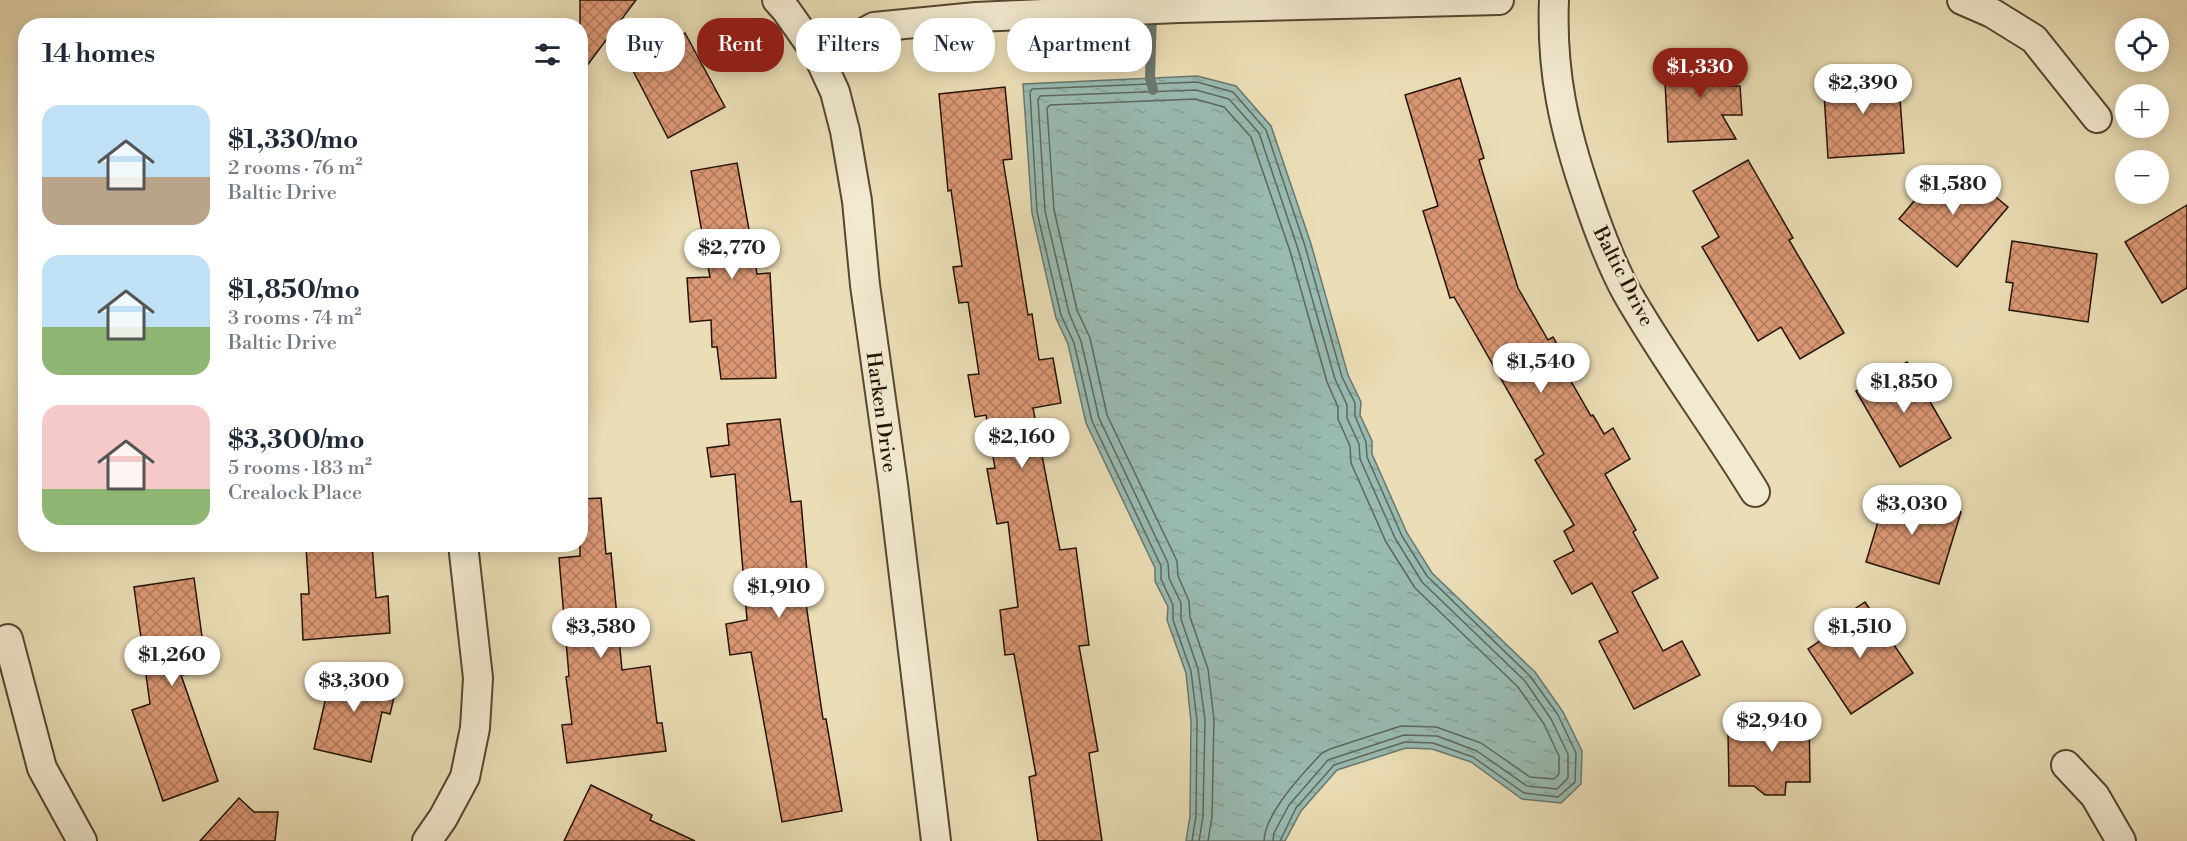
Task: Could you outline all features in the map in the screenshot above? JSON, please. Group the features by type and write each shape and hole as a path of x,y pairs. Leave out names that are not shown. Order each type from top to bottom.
{"street":[{"name":"Harken Drive","path":"777,0 796,26"},
{"path":"901,24 976,17 1178,8 1499,0"},
{"name":"Baltic Drive","path":"1554,0 1552,28 1560,103 1569,143 1602,240 1627,292 1755,492"},
{"path":"1962,0 1992,13 2034,39 2097,118"},
{"name":"Harken Drive","path":"826,72 835,92 845,131 857,201 865,285 893,485 936,841"},
{"path":"426,841 443,818 465,777 475,728 478,678 464,552"},
{"path":"8,639 42,768 82,841"},
{"path":"2066,765 2095,796 2121,841"}],"water":[{"path":"1197,76 1236,86 1271,126 1311,244 1348,375 1361,402 1360,415 1372,441 1372,454 1407,533 1432,573 1535,672 1563,712 1582,751 1581,784 1561,803 1522,799 1471,762 1432,749 1406,748 1337,770 1301,811 1285,841 1186,841 1190,816 1191,722 1186,673 1167,620 1168,607 1155,581 1155,568 1086,423 1068,344 1056,318 1032,213 1023,84"}],"building":[{"path":"580,0 636,0 623,18 606,18 606,40 588,64 588,18 580,18"},
{"path":"685,33 697,55 697,72 706,72 725,107 668,138 634,72 685,72"},
{"path":"1729,57 1730,86 1740,86 1742,115 1722,115 1736,139 1668,142 1664,60"},
{"path":"1898,72 1904,153 1828,158 1823,77"},
{"path":"1460,78 1484,158 1479,160 1518,288 1548,340 1553,337 1570,366 1564,369 1591,416 1593,415 1604,434 1613,428 1630,459 1605,474 1636,530 1633,532 1658,578 1632,592 1663,651 1682,641 1700,675 1634,709 1599,641 1618,632 1592,583 1572,594 1554,561 1574,551 1564,531 1574,525 1535,460 1544,454 1454,297 1450,298 1423,211 1438,206 1405,95"},
{"path":"1005,87 1012,159 1003,160 1028,315 1032,314 1039,360 1053,358 1061,403 1033,408 1060,550 1076,548 1089,645 1079,646 1098,751 1089,753 1102,841 1038,841 1029,777 1036,775 1014,654 1005,655 1000,610 1018,607 1008,522 997,524 987,469 995,468 986,415 975,417 968,375 979,374 968,302 959,303 953,267 962,266 951,190 948,191 939,94"},
{"path":"1748,160 1793,238 1789,240 1844,333 1800,359 1781,327 1758,341 1702,247 1719,237 1693,191"},
{"path":"737,163 757,274 770,273 776,378 721,379 717,347 712,347 711,320 690,322 687,278 710,277 691,171"},
{"path":"1942,168 1966,188 1974,179 2008,207 1957,267 1899,219"},
{"path":"2187,205 2187,288 2162,303 2125,242"},
{"path":"2012,241 2097,254 2088,322 2009,310 2013,283 2006,282"},
{"path":"1907,362 1951,438 1900,467 1856,391"},
{"path":"780,419 791,502 801,501 809,596 805,597 823,719 826,719 842,811 782,822 751,652 730,655 726,624 747,620 735,474 711,477 707,448 729,445 727,424"},
{"path":"1882,488 1961,512 1939,584 1866,562 1878,522 1872,520"},
{"path":"601,498 606,554 611,553 622,670 650,666 657,723 662,723 666,751 567,763 562,725 572,724 566,677 569,676 559,558 580,556 580,552 588,552 588,499"},
{"path":"306,552 373,552 376,598 388,596 390,633 303,640 301,594 309,594"},
{"path":"194,578 206,666 187,669 188,674 181,675 218,781 163,801 132,710 150,704 134,587"},
{"path":"1865,602 1913,673 1851,714 1808,649 1839,628 1835,622"},
{"path":"333,667 398,681 390,714 382,712 371,762 314,749"},
{"path":"1776,708 1809,708 1810,782 1786,782 1785,795 1765,795 1754,786 1729,786 1728,732 1743,732 1742,724 1776,724"},
{"path":"591,785 652,815 650,820 695,841 564,841"},
{"path":"239,798 254,812 278,812 275,841 200,841"}],"waterway":[{"path":"1152,10 1150,78 1153,90"}]}
